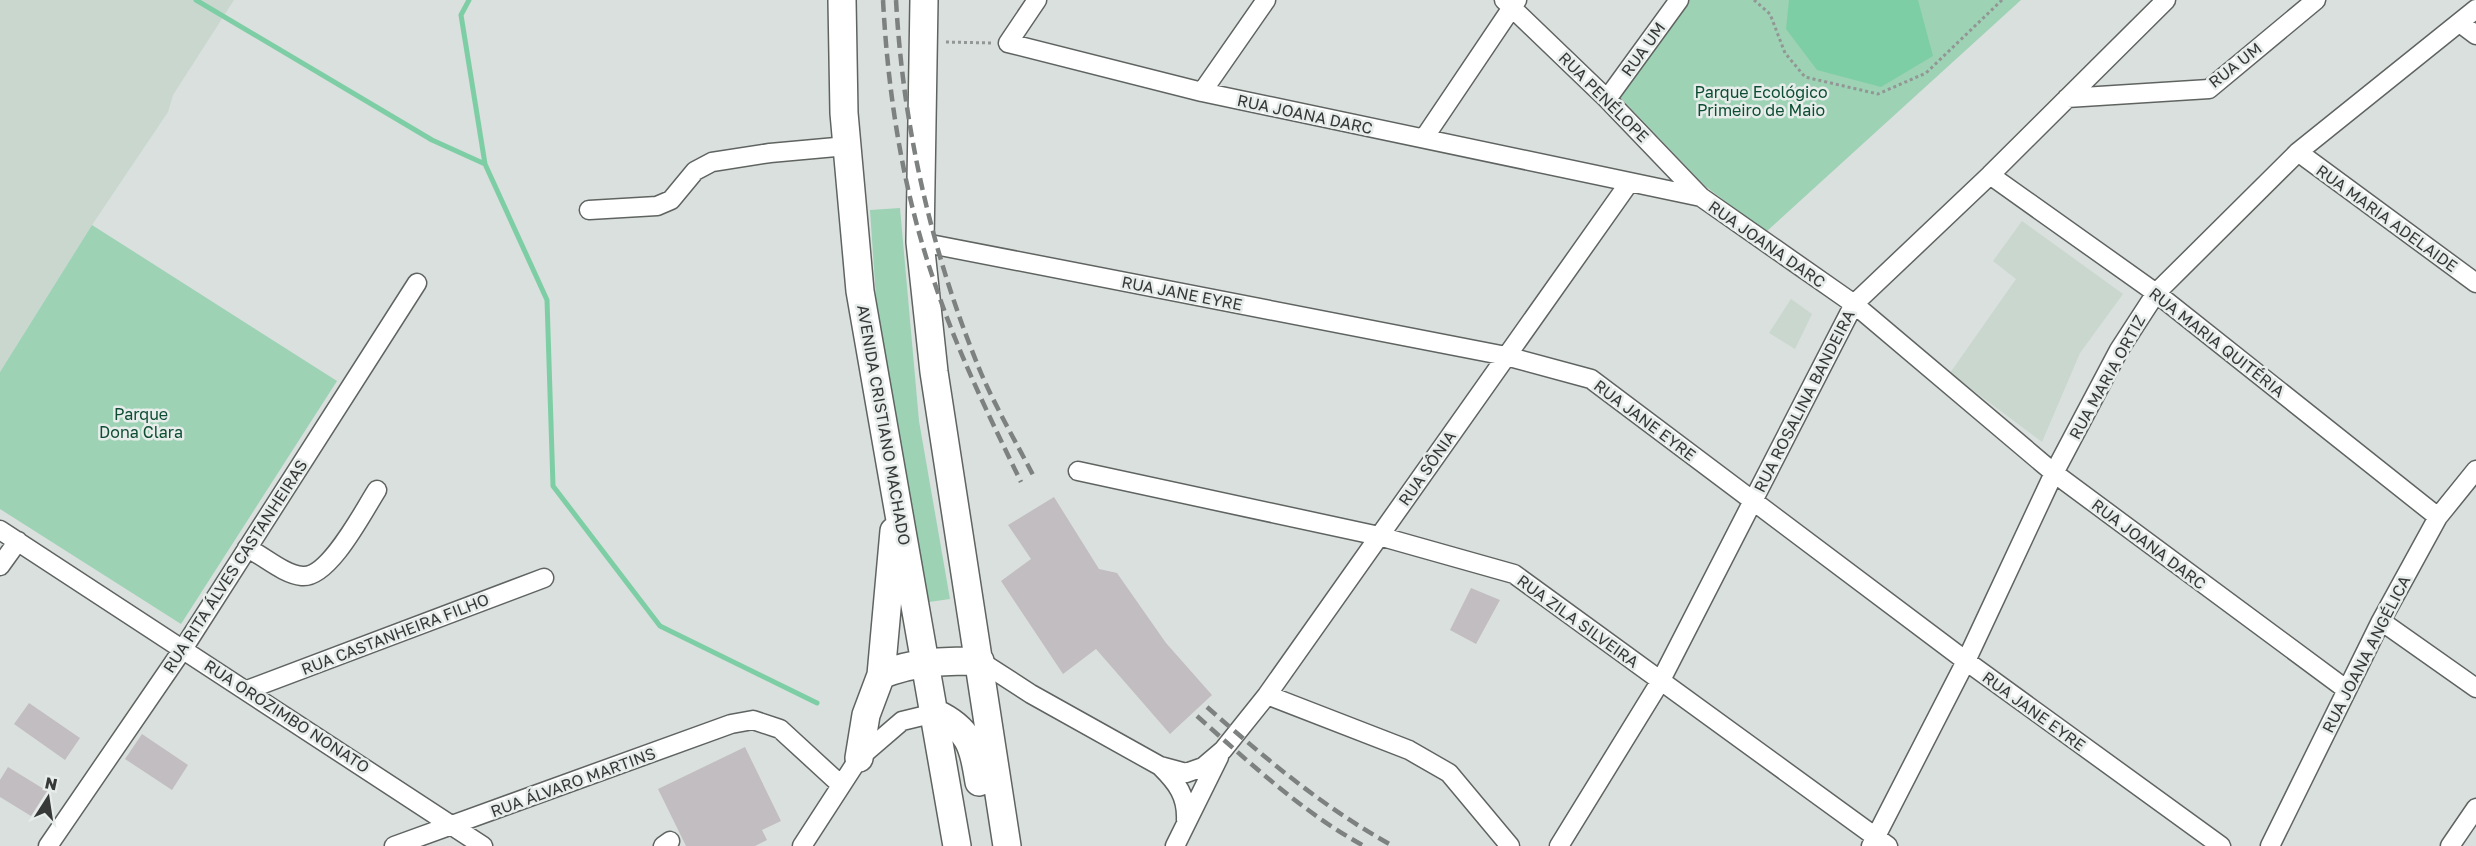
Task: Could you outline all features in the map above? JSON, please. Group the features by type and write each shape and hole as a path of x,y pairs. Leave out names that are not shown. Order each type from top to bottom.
{"highway":[{"name":"AVENIDA CRISTIANO MACHADO","path":"842,0 847,146 860,291 957,846"},
{"path":"924,0 920,242 934,372 1007,846"},
{"path":"860,758 866,715 881,675 897,494"},
{"path":"881,675 902,666 926,661 980,661"},
{"path":"935,712 963,731 974,750 989,846"}],"street":[{"path":"1008,43 1037,0"},
{"path":"1202,92 1266,0"},
{"name":"RUA UM","path":"1607,99 1679,0"},
{"name":"RUA ROSALINA BANDEIRA","path":"1566,843 1660,682 1854,304 1990,175 2166,0"},
{"name":"RUA UM","path":"2067,98 2209,89 2316,0"},
{"path":"1424,138 1511,2"},
{"name":"RUA PENÉLOPE","path":"1511,2 1701,197"},
{"name":"RUA MARIA ORTIZ","path":"1878,843 2054,473 2119,350 2156,293 2298,152 2476,9"},
{"path":"2460,23 2476,35"},
{"name":"RUA JOANA DARC","path":"1008,43 1202,92 1701,197 1854,304 2054,473 2347,690"},
{"path":"589,210 657,206 671,200 694,171 712,162 770,153 847,146"},
{"name":"RUA MARIA ADELAIDE","path":"2298,152 2476,283"},
{"name":"RUA MARIA QUITÉRIA","path":"1990,175 2156,293 2438,517"},
{"name":"RUA SÔNIA","path":"980,661 1031,694 1160,766 1186,773 1203,767 1222,750 1267,695 1629,183"},
{"name":"RUA JANE EYRE","path":"920,242 1506,356 1591,379 1966,661 2221,846"},
{"name":"RUA RITA ÁLVES CASTANHEIRAS","path":"48,846 183,649 417,283"},
{"name":"RUA JOANA ANGÉLICA","path":"2272,845 2381,621 2438,517 2476,470"},
{"name":"RUA ZILA SILVEIRA","path":"1078,471 1379,536 1514,574 1878,843"},
{"path":"247,549 292,574 305,577 317,572 333,557 377,490"},
{"name":"RUA OROZIMBO NONATO","path":"0,530 483,846"},
{"path":"0,566 18,541"},
{"name":"RUA CASTANHEIRA FILHO","path":"247,690 544,578"},
{"path":"2381,621 2476,688"},
{"path":"1267,695 1409,750 1449,773 1510,846"},
{"path":"802,846 860,758 902,721 935,712"},
{"name":"RUA ÁLVARO MARTINS","path":"394,846 730,724 753,720 780,729 841,785"},
{"name":"RUA SÔNIA","path":"1175,846 1222,750"},
{"path":"1160,766 1176,783 1186,803 1186,822"},
{"path":"2450,846 2476,808"}],"path":[{"path":"1754,0 1770,14 1785,53 1805,77 1878,94 1926,73 2002,0"},
{"path":"923,42 1008,43"}],"shaded area":[{"path":"0,0 234,0 173,95 168,112 92,225 0,372"},
{"path":"1789,0 1918,0 1933,56 1881,87 1817,70 1786,29"},
{"path":"2022,221 2123,294 2080,353 2042,442 1950,373 2016,279 1993,261"},
{"path":"1791,299 1812,314 1795,349 1769,333"}],"green space":[{"name":"Parque Ecológico Primeiro de Maio","path":"1683,0 2021,0 1766,232 1705,186 1617,94"},
{"path":"900,208 919,421 950,599 929,602 889,405 876,298 870,210"},
{"name":"Parque Dona Clara","path":"92,225 337,381 181,624 0,509 0,372"}],"building":[{"path":"1054,497 1099,569 1117,573 1166,643 1212,695 1170,734 1096,649 1063,674 1001,581 1031,559 1008,525"},
{"path":"1471,588 1500,600 1476,644 1450,630"},
{"path":"29,703 80,738 65,760 14,724"},
{"path":"142,734 188,765 172,790 125,759"},
{"path":"745,747 781,821 762,830 767,840 755,846 686,846 658,789"},
{"path":"8,767 47,791 31,816 0,797 0,780"}],"waterway":[{"path":"196,0 432,140 485,164"},
{"path":"469,0 461,15 485,164 547,300 553,486 660,626 817,703"}],"railway":[{"path":"883,0 893,107 906,178 923,247 963,358 1021,482"},
{"path":"896,0 905,96 934,237 981,373 1033,475"},
{"path":"1207,707 1296,782 1343,816 1393,846"},
{"path":"1197,716 1298,802 1341,833 1364,846"}]}
